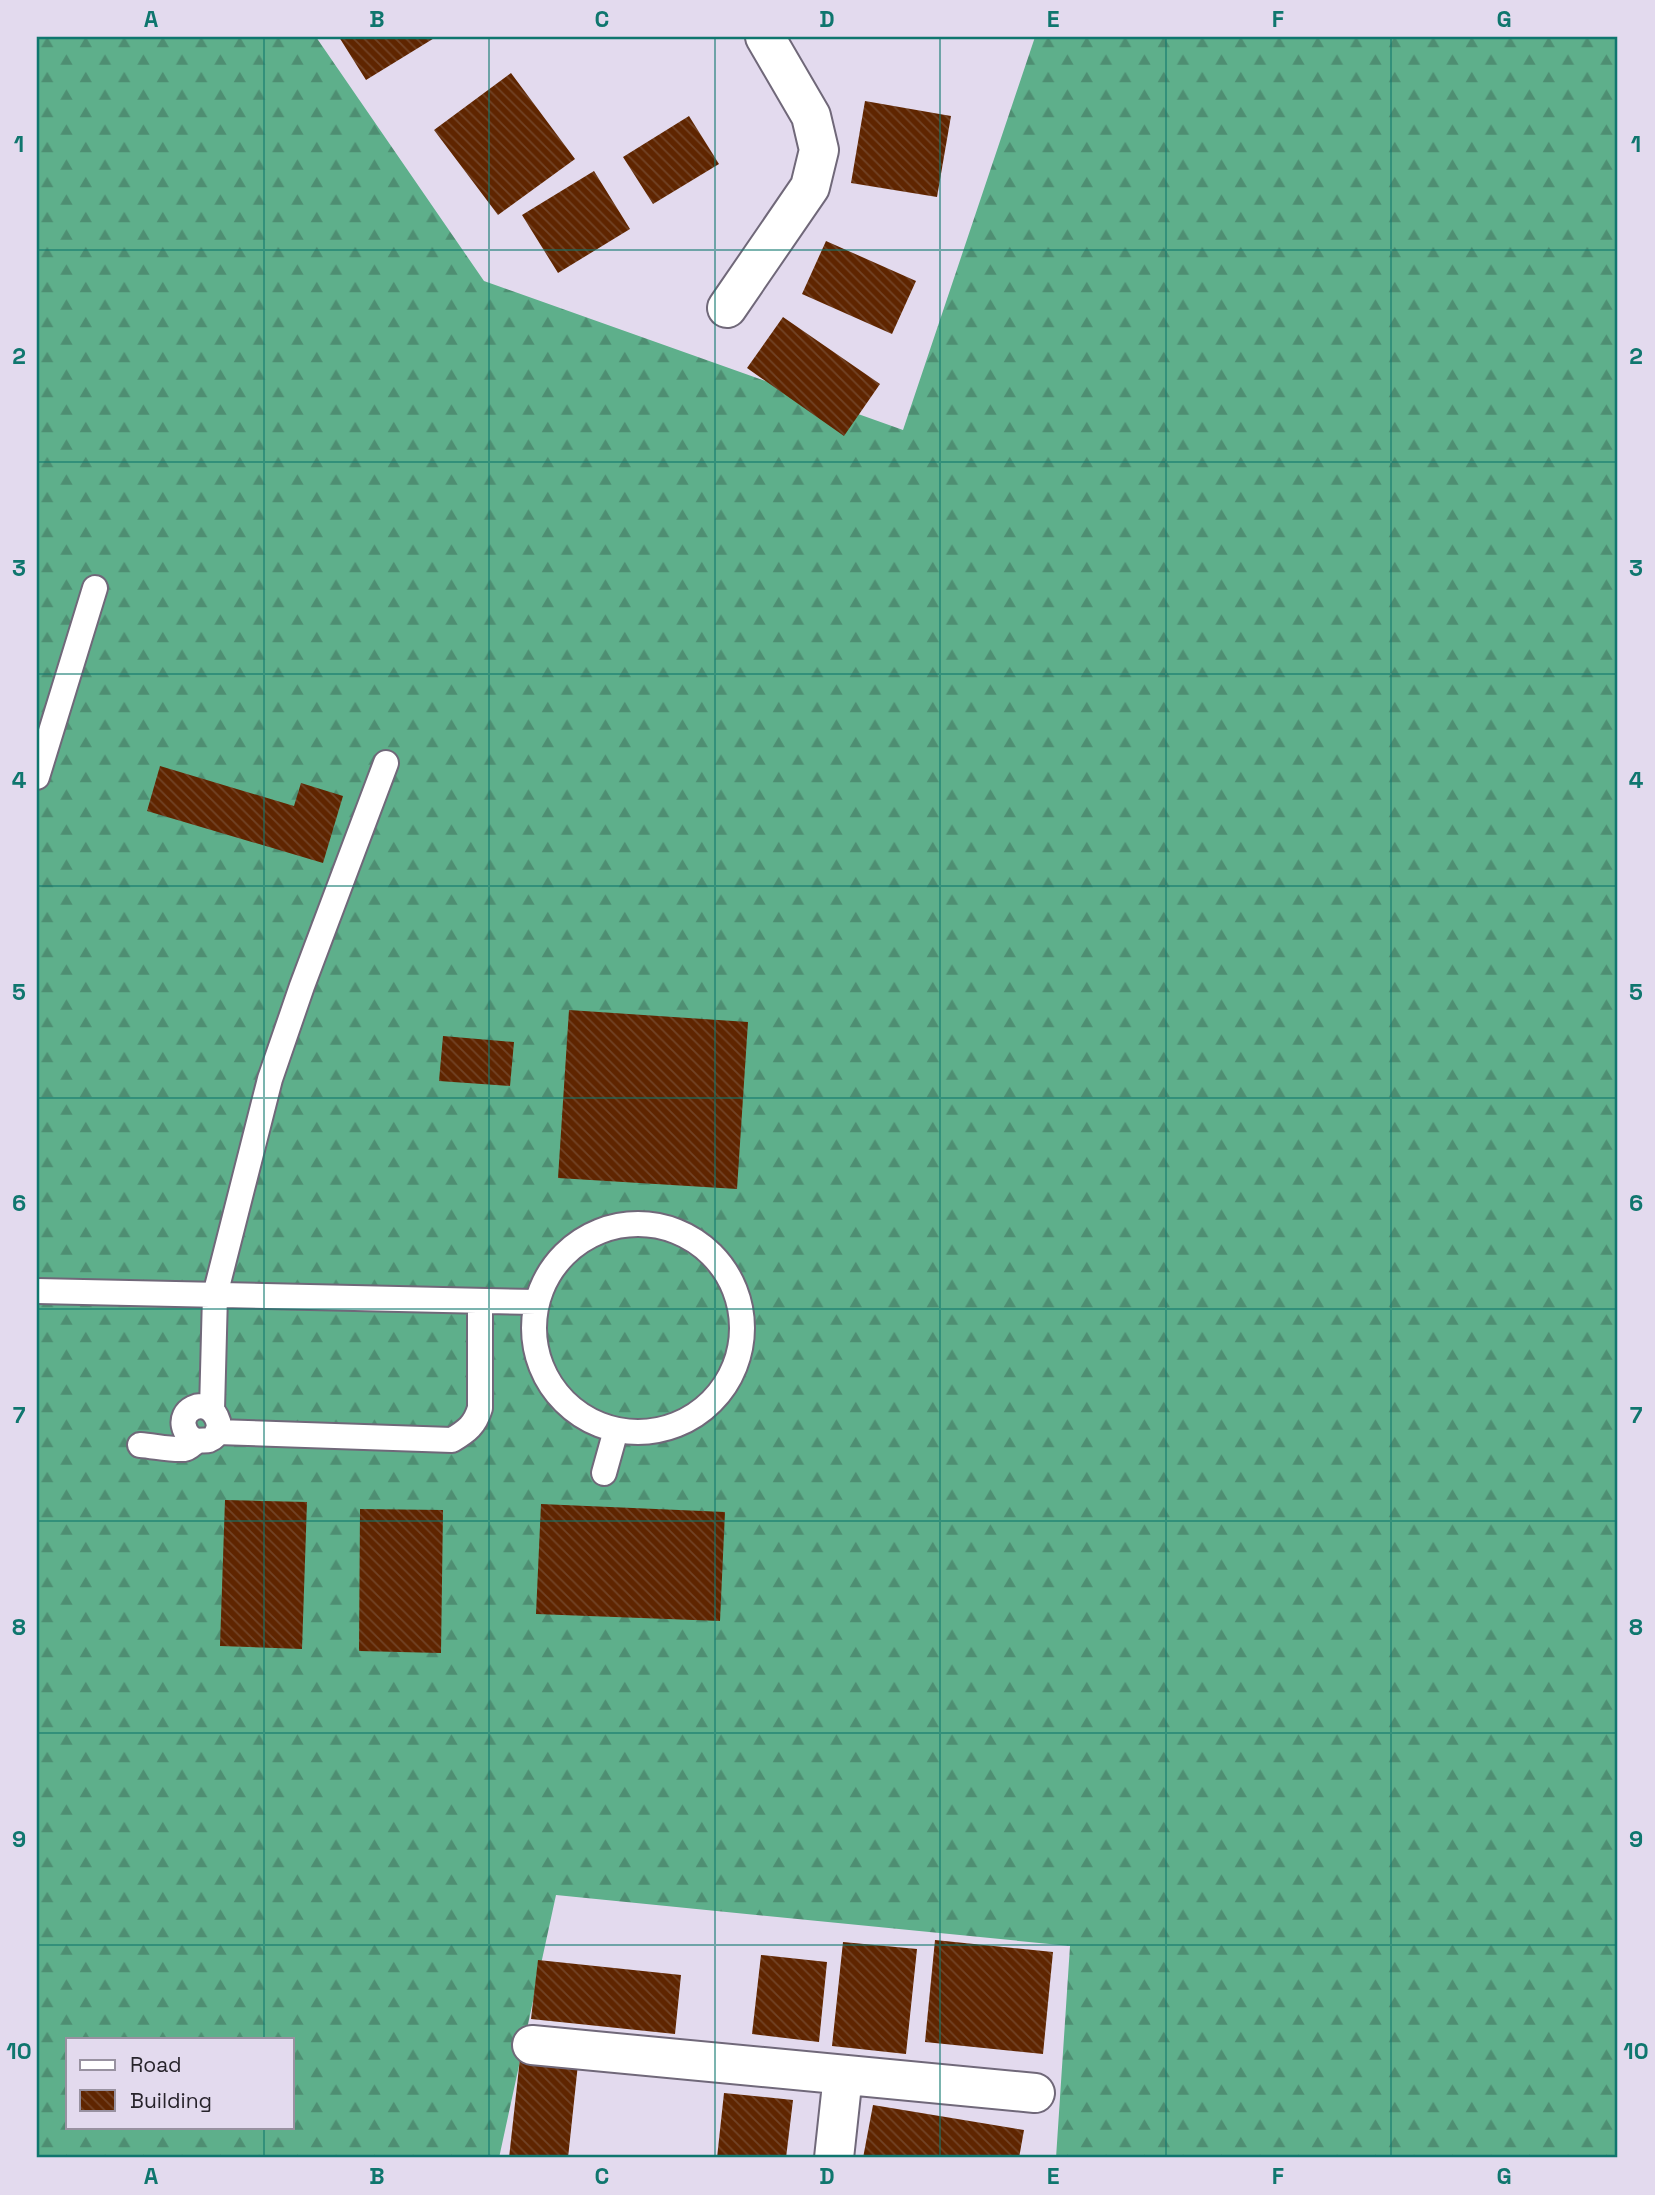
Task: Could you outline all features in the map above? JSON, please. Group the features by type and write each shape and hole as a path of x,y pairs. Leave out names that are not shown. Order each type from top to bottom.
{"street":[{"path":"727,308 810,187 819,150 811,116 765,37"},
{"path":"532,2045 1035,2093"},
{"path":"834,2158 843,2075"}],"lane":[{"path":"37,777 95,588"},
{"path":"140,1445 184,1449 192,1447 209,1428 215,1295 270,1080 302,986 386,763"},
{"path":"659,1216 708,1250 731,1278 742,1312 741,1348 730,1379 709,1405 700,1411 681,1423 649,1432 616,1430 584,1418 559,1396 541,1368 534,1336 536,1302 551,1270 575,1244 607,1228 643,1224 659,1216"},
{"path":"37,1291 536,1302"},
{"path":"209,1428 452,1440 466,1432 476,1421 480,1408 480,1301"},
{"path":"604,1473 616,1430"}],"green space":[{"path":"37,37 316,37 484,281 903,430 1035,37 1618,37 1618,2158 1056,2158 1070,1946 556,1895 499,2158 37,2158"}],"building":[{"path":"339,37 436,37 366,80"},
{"path":"511,73 575,159 498,215 434,130"},
{"path":"865,101 951,116 937,197 851,183"},
{"path":"689,116 719,164 653,204 623,157"},
{"path":"594,171 630,229 558,273 522,215"},
{"path":"826,241 916,281 892,334 802,294"},
{"path":"783,317 880,384 844,436 747,368"},
{"path":"160,766 294,806 301,783 343,796 323,863 147,811"},
{"path":"569,1010 748,1022 737,1189 558,1178"},
{"path":"443,1036 514,1042 510,1086 439,1081"},
{"path":"225,1500 307,1502 302,1649 220,1646"},
{"path":"541,1504 725,1512 720,1621 536,1614"},
{"path":"360,1509 443,1510 441,1653 359,1651"},
{"path":"935,1940 1053,1952 1043,2054 925,2042"},
{"path":"843,1942 917,1949 906,2054 832,2046"},
{"path":"761,1955 827,1962 819,2042 752,2034"},
{"path":"538,1960 681,1975 675,2034 531,2019"},
{"path":"520,2058 578,2064 568,2158 509,2158"},
{"path":"724,2093 793,2100 786,2158 717,2158"},
{"path":"873,2105 1024,2130 1019,2158 863,2158"}]}
